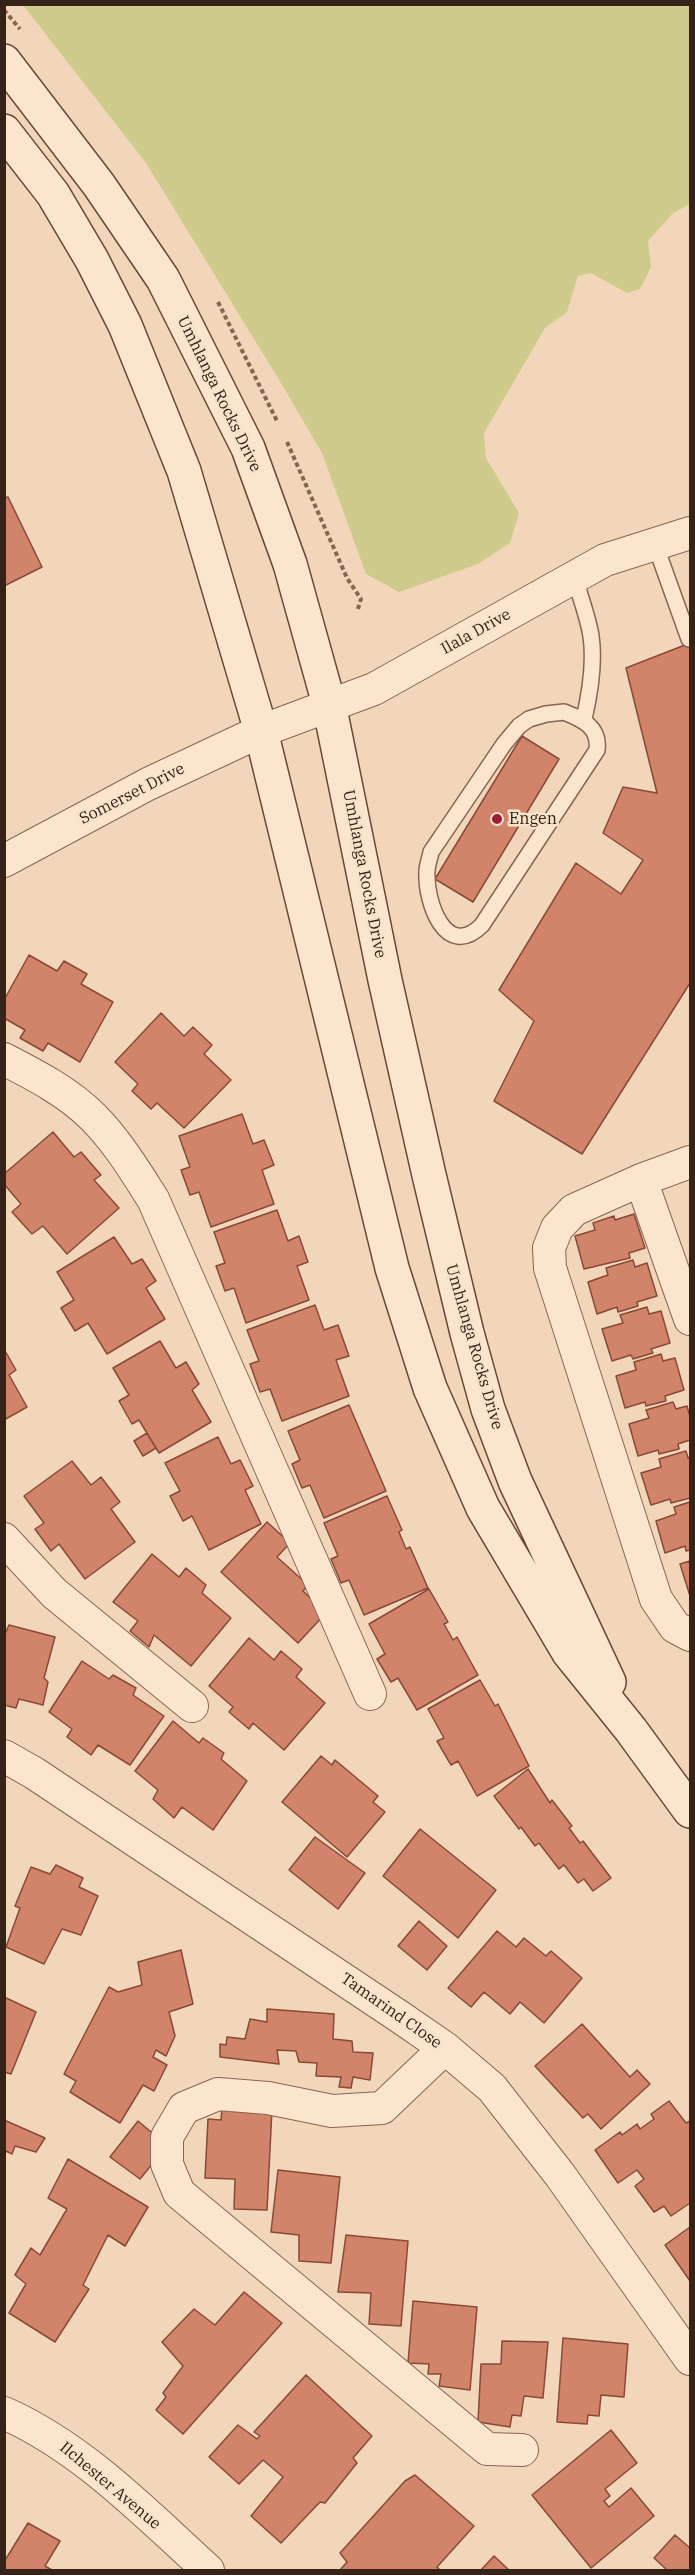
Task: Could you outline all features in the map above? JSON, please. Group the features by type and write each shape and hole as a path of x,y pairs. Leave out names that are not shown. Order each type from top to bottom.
{"main road":[{"name":"Umhlanga Rocks Drive","path":"4,62 99,185 163,279 248,448 290,564 329,704 385,980 421,1140 467,1334 488,1409 515,1480 631,1730"},
{"name":"Umhlanga Rocks Drive","path":"4,131 54,194 92,260 125,325 184,471 261,731 392,1268 430,1388 483,1508 569,1653 631,1730 690,1811"}],"street":[{"name":"Ilala Drive","path":"261,731 374,689 604,560 690,533"},
{"name":"Somerset Drive","path":"4,861 148,784 261,731"},
{"path":"4,1059 65,1094 92,1116 116,1143 153,1199 370,1694"},
{"path":"690,1162 641,1180 574,1210 557,1228 549,1248 550,1268 656,1599 675,1627 690,1635"},
{"path":"641,1180 690,1319"},
{"path":"4,1539 54,1593 192,1706"},
{"name":"Tamarind Close","path":"4,1756 34,1773 130,1839 242,1910 445,2048 492,2088 525,2128 690,2359"},
{"path":"445,2048 382,2108 332,2111 268,2098 218,2094 184,2108 167,2137 167,2164 179,2193 487,2449 522,2450"},
{"name":"Ilchester Avenue","path":"4,2413 50,2436 84,2461 208,2571"}],"lane":[{"path":"655,544 689,639"},
{"path":"574,578 591,636 590,695 584,719 597,738 597,750 482,925 466,937 458,937 445,930 436,918 428,890 427,871 431,852 504,744 519,726 529,719 564,712 584,719"}],"shaded area":[{"path":"23,5 690,5 690,204 673,213 648,241 651,267 640,289 627,293 591,273 578,276 567,312 545,328 484,433 486,458 519,513 510,543 478,564 399,592 366,574 322,453 281,383 146,163"}],"building":[{"path":"8,497 42,567 4,586 4,498"},
{"path":"690,643 690,983 582,1154 494,1101 534,1021 499,990 576,863 621,894 643,860 603,833 623,787 657,793 626,668"},
{"name":"Engen","path":"522,736 559,759 473,902 435,879"},
{"path":"29,955 57,971 64,961 87,974 81,984 113,1002 80,1062 48,1043 43,1051 20,1038 25,1030 4,1018 4,1000"},
{"path":"161,1013 184,1036 193,1027 212,1045 204,1054 231,1080 184,1128 157,1103 151,1109 132,1091 138,1084 115,1062"},
{"path":"242,1114 253,1144 264,1140 274,1165 262,1170 274,1204 211,1227 199,1192 190,1195 181,1170 190,1167 179,1136"},
{"path":"53,1132 74,1157 81,1152 101,1175 94,1180 119,1208 67,1254 43,1226 32,1234 12,1212 21,1204 4,1184 4,1174"},
{"path":"277,1210 288,1241 299,1236 308,1262 297,1266 309,1300 246,1323 234,1288 225,1291 216,1266 225,1263 214,1232"},
{"path":"634,1214 645,1248 629,1253 630,1258 584,1269 575,1236 595,1230 593,1223 614,1216 615,1220"},
{"path":"114,1237 132,1264 142,1259 156,1281 146,1288 165,1319 107,1354 88,1323 75,1331 61,1308 74,1300 57,1272"},
{"path":"633,1260 635,1267 647,1263 657,1296 637,1302 638,1306 618,1312 617,1307 597,1314 588,1282 608,1275 606,1268"},
{"path":"315,1305 324,1330 338,1325 349,1356 336,1360 349,1396 282,1421 270,1389 260,1392 250,1364 259,1361 247,1330"},
{"path":"647,1307 649,1314 661,1311 670,1343 651,1349 653,1353 633,1359 631,1355 612,1361 602,1329 623,1323 620,1315"},
{"path":"160,1341 176,1368 186,1362 199,1384 192,1390 211,1422 159,1453 139,1420 132,1424 119,1401 129,1395 113,1368"},
{"path":"4,1349 16,1370 9,1375 27,1407 4,1420"},
{"path":"661,1354 663,1361 675,1358 684,1390 665,1396 666,1401 646,1406 645,1402 625,1408 616,1376 636,1370 634,1362"},
{"path":"673,1402 676,1409 687,1406 690,1417 690,1440 678,1444 679,1449 659,1454 658,1450 638,1456 629,1424 649,1418 646,1410"},
{"path":"349,1405 386,1491 324,1518 310,1485 302,1488 292,1464 300,1460 288,1431"},
{"path":"147,1433 156,1448 143,1456 134,1441"},
{"path":"218,1437 231,1464 240,1460 253,1486 245,1490 261,1524 209,1550 192,1516 183,1521 170,1496 180,1491 165,1463"},
{"path":"686,1451 688,1458 690,1457 690,1498 671,1503 670,1499 651,1505 641,1473 661,1467 659,1459"},
{"path":"72,1461 91,1485 101,1477 120,1502 111,1509 135,1542 85,1579 59,1544 51,1551 35,1529 44,1523 24,1496"},
{"path":"387,1496 402,1530 399,1532 406,1549 410,1547 428,1588 364,1615 349,1580 341,1583 331,1559 338,1556 324,1523"},
{"path":"690,1502 690,1550 686,1551 685,1546 665,1553 656,1521 676,1514 674,1507"},
{"path":"267,1522 290,1543 277,1557 308,1585 303,1591 326,1613 298,1643 221,1572"},
{"path":"152,1554 179,1577 186,1568 206,1585 202,1593 231,1618 191,1666 154,1635 149,1647 130,1631 138,1621 113,1602"},
{"path":"690,1561 690,1596 680,1564"},
{"path":"429,1589 448,1622 444,1624 453,1640 457,1637 478,1675 417,1710 398,1678 391,1682 377,1659 385,1654 369,1624"},
{"path":"9,1625 55,1637 44,1678 48,1682 43,1705 19,1699 16,1708 4,1705 4,1636"},
{"path":"249,1638 274,1660 281,1651 302,1669 296,1677 325,1703 284,1750 253,1723 249,1729 229,1712 233,1707 209,1686"},
{"path":"82,1661 109,1679 113,1675 136,1688 133,1695 164,1716 130,1765 98,1745 91,1755 67,1737 72,1729 49,1712"},
{"path":"480,1680 495,1706 498,1704 529,1766 477,1796 458,1761 451,1765 437,1741 444,1738 428,1709"},
{"path":"173,1721 199,1743 203,1738 224,1753 221,1759 247,1781 213,1830 182,1807 174,1818 153,1799 158,1790 135,1771"},
{"path":"321,1756 332,1765 335,1760 378,1796 373,1802 385,1812 347,1857 282,1802"},
{"path":"528,1769 550,1803 552,1800 572,1826 569,1828 580,1843 583,1841 611,1878 593,1891 584,1879 578,1883 564,1865 559,1869 539,1843 535,1846 494,1796"},
{"path":"420,1829 496,1890 458,1938 383,1876"},
{"path":"315,1837 365,1873 338,1909 289,1870"},
{"path":"56,1865 83,1878 79,1887 98,1896 81,1935 62,1929 44,1964 6,1947 20,1908 15,1906 31,1867 50,1874"},
{"path":"419,1921 447,1946 427,1970 398,1946"},
{"path":"497,1931 516,1947 524,1938 546,1956 551,1951 582,1978 544,2023 520,2002 510,2014 484,1992 471,2007 448,1988"},
{"path":"181,1950 193,2004 169,2012 175,2036 166,2056 156,2050 153,2057 167,2065 154,2091 143,2085 120,2123 70,2092 76,2081 64,2074 109,1987 118,1992 142,1985 138,1962"},
{"path":"4,1997 36,2012 11,2074 4,2072"},
{"path":"267,2009 334,2014 333,2039 352,2041 353,2052 373,2053 370,2080 353,2077 351,2088 339,2087 341,2077 316,2076 317,2063 299,2062 296,2051 277,2050 279,2064 220,2057 220,2044 226,2045 227,2037 245,2039 250,2019 267,2022"},
{"path":"582,2024 630,2077 637,2070 650,2084 601,2129 588,2114 583,2118 535,2066"},
{"path":"669,2101 686,2123 690,2121 690,2203 671,2216 664,2206 654,2212 635,2186 644,2179 637,2170 618,2183 595,2150 620,2132 622,2135 637,2124 640,2129 654,2119 651,2114"},
{"path":"222,2107 272,2109 267,2210 234,2209 235,2179 205,2178 208,2119 221,2120"},
{"path":"4,2120 45,2138 36,2152 15,2146 12,2154 6,2151 4,2154"},
{"path":"138,2121 157,2137 151,2142 162,2152 140,2179 110,2157"},
{"path":"68,2159 148,2207 125,2246 108,2235 83,2285 89,2289 55,2342 9,2313 26,2284 15,2275 31,2248 40,2255 67,2209 48,2198"},
{"path":"278,2170 340,2177 331,2263 299,2261 299,2235 271,2232"},
{"path":"690,2227 690,2281 665,2245"},
{"path":"346,2235 408,2241 401,2326 369,2324 371,2293 338,2292"},
{"path":"244,2292 282,2323 183,2434 156,2410 166,2397 163,2393 183,2366 162,2342 194,2309 215,2325"},
{"path":"413,2301 477,2307 470,2390 439,2386 441,2374 428,2374 429,2364 408,2363"},
{"path":"563,2338 628,2344 624,2397 601,2395 599,2416 588,2415 587,2424 557,2422"},
{"path":"502,2341 548,2342 543,2398 524,2396 521,2416 512,2415 510,2427 478,2422 481,2364 501,2364"},
{"path":"306,2375 372,2436 353,2458 357,2463 325,2503 320,2502 281,2543 251,2516 283,2477 263,2460 239,2484 209,2457 238,2425 257,2439 260,2436 254,2432"},
{"path":"611,2430 637,2463 605,2489 610,2496 604,2501 609,2507 631,2488 654,2516 591,2568 532,2495"},
{"path":"415,2475 474,2526 437,2567 440,2570 340,2570 347,2562 340,2553 405,2481"},
{"path":"28,2523 60,2541 45,2566 52,2570 4,2570 4,2562"},
{"path":"675,2535 690,2548 690,2570 667,2570 654,2558"},
{"path":"494,2556 509,2570 481,2570"}],"place":[{"name":"Engen","path":"497,819"}]}
